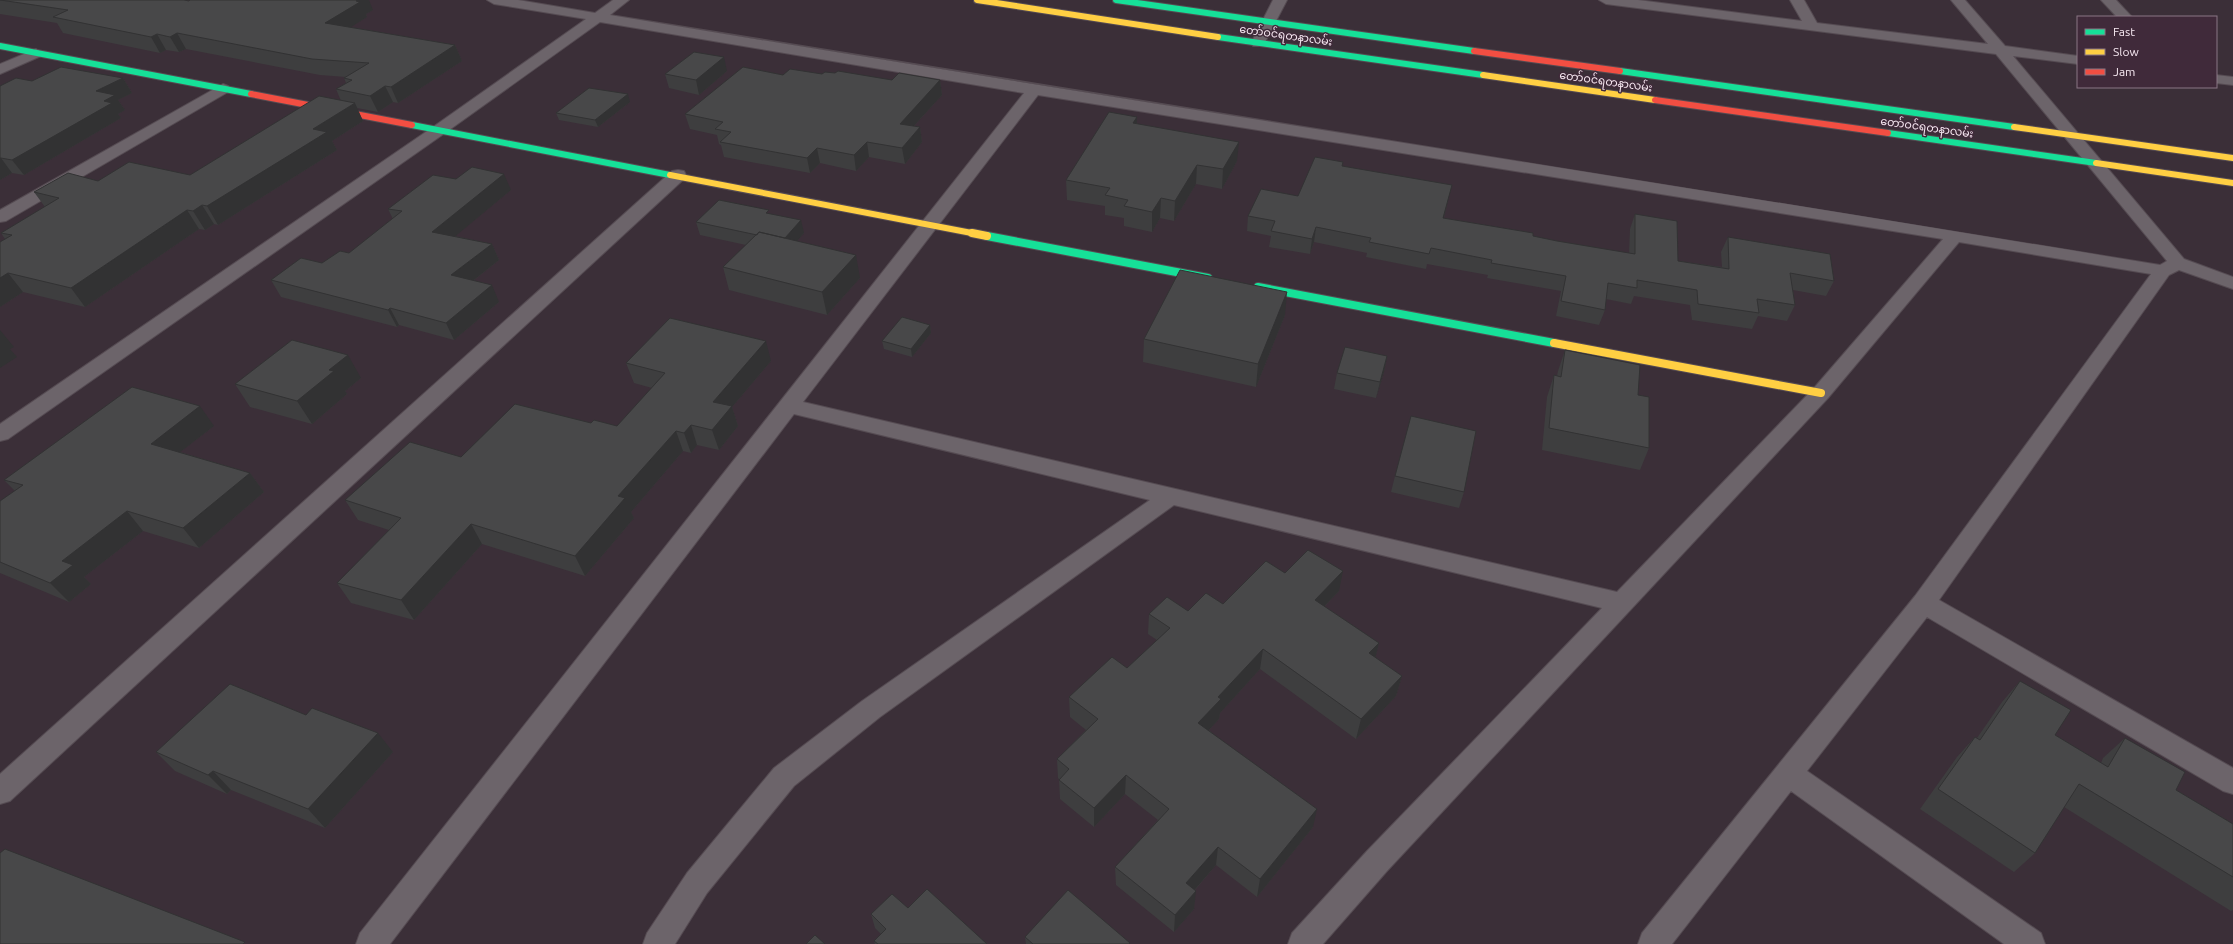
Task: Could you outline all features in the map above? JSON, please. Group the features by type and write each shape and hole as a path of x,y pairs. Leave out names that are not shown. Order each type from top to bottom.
{"main road":[{"name":"တော်ဝင်ရတနာလမ်း","path":"977,0 1258,43 2233,183"},
{"name":"တော်ဝင်ရတနာလမ်း","path":"1116,0 2233,158"},
{"path":"0,46 678,174 930,226 1219,280"},
{"path":"1250,286 1821,393"}],"street":[{"path":"494,0 598,16 1034,90 1955,236 2170,267 2233,282"},
{"path":"0,434 439,130 622,0"},
{"path":"1258,43 1280,0"},
{"path":"1606,0 2077,60"},
{"path":"1797,0 1812,26"},
{"path":"1958,0 1998,49 2097,163 2170,267"},
{"path":"2108,0 2124,16"},
{"path":"0,70 36,53"},
{"path":"2217,79 2233,82"},
{"path":"0,217 224,89"},
{"path":"371,944 930,226 1034,90"},
{"path":"0,792 678,174"},
{"path":"1303,944 1377,861 1821,393 1955,236"},
{"path":"1653,944 1924,603 2170,267"},
{"path":"789,406 1621,603"},
{"path":"658,944 697,884 784,777 871,709 1170,497"},
{"path":"1924,603 2233,782"},
{"path":"1789,774 2030,944"}],"building":[{"path":"0,0 357,0 356,1 360,2 325,23 455,45 391,87 385,86 370,96 336,89 352,80 344,78 369,63 312,59 177,33 170,37 157,34 151,37 53,17 68,10"},
{"path":"694,52 724,57 696,80 665,74"},
{"path":"61,67 123,78 96,91 115,95 104,101 112,103 12,160 0,158 0,86 16,78 32,81"},
{"path":"743,67 783,75 790,69 822,74 825,72 835,73 838,71 892,80 899,73 940,80 900,124 920,127 902,148 867,142 854,155 817,148 807,158 720,142 731,132 715,129 723,122 685,114"},
{"path":"589,88 628,94 595,120 556,113"},
{"path":"319,96 355,103 313,129 327,132 207,206 202,205 193,211 187,210 71,288 8,273 0,278 0,242 12,235 1,233 59,198 34,192 68,173 98,181 129,162 190,175"},
{"path":"1109,112 1137,117 1133,123 1239,142 1223,169 1197,165 1175,201 1161,198 1152,212 1124,206 1128,200 1105,195 1110,188 1066,180"},
{"path":"1315,157 1343,162 1342,166 1452,185 1443,218 1533,233 1533,236 1557,241 1635,254 1635,214 1677,221 1678,261 1729,269 1728,237 1830,254 1834,281 1790,273 1795,305 1757,299 1759,313 1698,304 1697,290 1637,280 1637,288 1608,283 1605,310 1561,301 1566,276 1491,263 1492,260 1431,248 1429,254 1369,242 1371,238 1316,227 1312,239 1271,231 1275,221 1248,216 1261,189 1298,196"},
{"path":"472,167 504,174 432,232 492,244 451,275 492,285 446,323 390,308 388,310 271,280 301,258 322,263 340,251 349,253 402,211 388,209 433,175 456,179"},
{"path":"719,200 769,210 766,213 801,220 785,238 759,232 757,235 696,222"},
{"path":"759,232 856,255 822,292 723,267"},
{"path":"1180,270 1287,292 1258,364 1144,339"},
{"path":"902,317 930,325 911,349 882,341"},
{"path":"670,318 766,341 713,402 732,406 712,430 691,425 684,433 676,431 618,496 625,498 575,556 471,524 401,600 337,583 401,518 345,500 410,442 461,457 515,404 591,423 594,420 617,426 665,373 626,363"},
{"path":"292,340 348,355 329,370 334,371 297,401 235,384"},
{"path":"1345,347 1387,356 1380,382 1337,373"},
{"path":"1565,350 1640,365 1638,395 1649,397 1649,448 1549,428 1554,375 1561,377"},
{"path":"132,387 200,406 151,444 250,473 183,528 127,511 62,561 73,565 50,583 0,562 0,501 23,485 4,480"},
{"path":"1411,416 1476,431 1464,492 1395,476"},
{"path":"1308,550 1343,571 1315,600 1379,643 1369,653 1402,676 1361,719 1263,649 1218,697 1221,699 1198,723 1317,809 1260,879 1218,847 1186,883 1196,891 1175,915 1115,867 1169,809 1126,775 1094,808 1059,780 1069,769 1057,759 1098,719 1069,697 1112,657 1127,668 1170,628 1149,614 1167,597 1188,611 1206,593 1223,604 1266,561 1285,573"},
{"path":"2020,681 2071,710 2055,735 2108,767 2125,738 2185,772 2176,790 2233,824 2233,877 2079,784 2035,853 1938,789 1975,737 1980,740"},
{"path":"230,684 306,715 312,708 378,733 308,809 213,771 208,775 156,752"},
{"path":"5,849 245,942 243,944 0,944 0,853"},
{"path":"927,889 987,944 878,944 874,941 886,929 871,914 892,894 908,908"},
{"path":"1068,890 1130,943 1033,944 1025,937"},
{"path":"815,935 825,944 806,944"}],"traffic: fast":[{"path":"1116,0 1474,51"},
{"path":"1218,37 1483,75"},
{"path":"0,46 251,94"},
{"path":"1620,71 2014,127"},
{"path":"412,125 670,175"},
{"path":"1888,133 2096,163"},
{"path":"987,236 1208,278"},
{"path":"1258,287 1554,343"}],"traffic: slow":[{"path":"977,0 1218,37"},
{"path":"1483,75 1655,100"},
{"path":"2014,127 2233,158"},
{"path":"2096,163 2233,183"},
{"path":"670,175 987,236"},
{"path":"1554,343 1821,393"}],"traffic: jam":[{"path":"1474,51 1620,71"},
{"path":"251,94 412,125"},
{"path":"1655,100 1888,133"}]}
